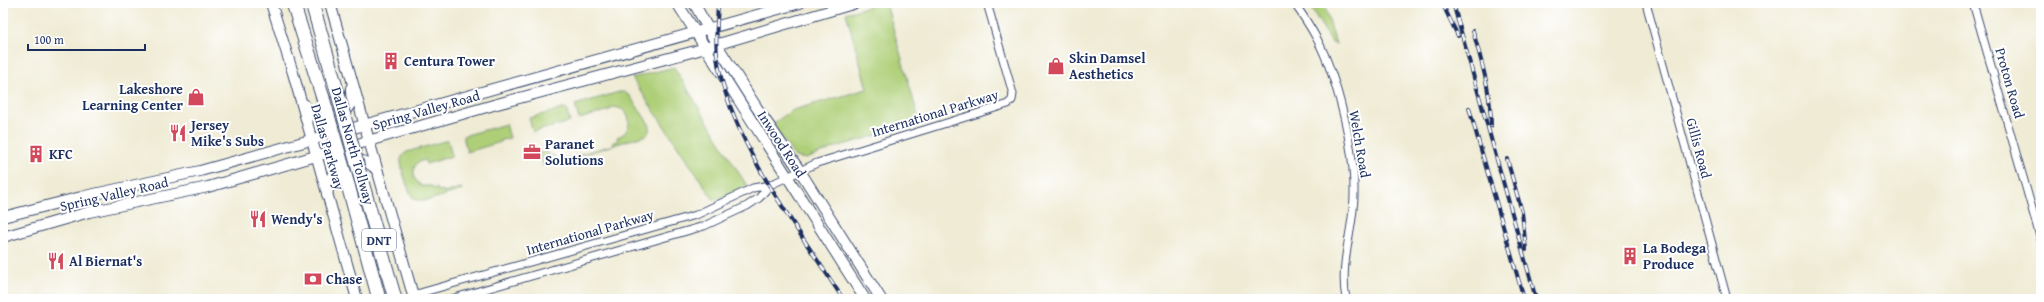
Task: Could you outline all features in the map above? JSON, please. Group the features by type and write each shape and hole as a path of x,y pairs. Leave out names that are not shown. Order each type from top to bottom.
{"highway":[{"name":"Dallas North Tollway","path":"312,3 395,299"},
{"name":"Dallas North Tollway","path":"293,4 323,98 379,299"}],"main road":[{"name":"Dallas Parkway","path":"271,3 357,299"},
{"path":"330,3 413,297"},
{"name":"Inwood Road","path":"677,3 865,299"},
{"name":"Inwood Road","path":"694,3 717,45 757,108 800,171 881,299"},
{"name":"Spring Valley Road","path":"3,218 85,196 200,171 800,3"},
{"name":"Spring Valley Road","path":"3,237 89,212 208,187 569,83 717,45 856,3"},
{"path":"623,69 622,64 624,60 634,56 639,48"},
{"path":"569,83 603,67 607,62 608,57"},
{"path":"298,92 308,111 312,115 322,117 332,116 345,111 350,104 351,76"},
{"path":"327,194 334,172 339,166 350,160 359,159 366,161 374,167 379,174"},
{"path":"200,171 208,187"},
{"path":"85,196 89,212"}],"street":[{"name":"International Parkway","path":"413,297 689,217 714,208 752,188 770,185 817,163 1008,104 1012,100 1013,94 987,3"},
{"name":"Welch Road","path":"1294,3 1316,37 1324,54 1349,139 1354,195 1343,275 1346,299"},
{"name":"Gillis Road","path":"1646,3 1727,299"},
{"name":"Proton Road","path":"1973,3 2041,240"},
{"name":"International Parkway","path":"451,299 704,226 747,206 759,198 770,185"}],"green space":[{"path":"886,3 920,123 836,147 806,159 795,157 772,124 793,110 867,89 846,13"},
{"path":"1308,3 1324,3 1336,44 1332,43"},
{"path":"674,67 747,186 719,200 713,199 632,78"},
{"path":"619,92 624,92 630,96 649,124 649,131 647,135 614,145 613,142 618,141 617,137 623,134 629,124 626,113 617,108 610,108 610,110 579,119 575,105"},
{"path":"566,108 570,122 533,132 529,118"},
{"path":"506,124 510,138 467,152 463,136"},
{"path":"448,140 452,156 426,164 425,160 418,162 414,168 414,178 421,186 432,186 433,189 437,188 438,191 443,190 444,193 461,188 462,190 429,200 415,200 410,193 404,177 401,161 402,156 407,152"},
{"path":"603,148 543,166 539,153 547,151 549,156 554,155 555,159 560,158 561,160"}],"railway":[{"path":"718,3 716,38 718,65 729,103 741,132 772,190 843,299"},
{"path":"1442,3 1458,36"},
{"path":"1453,3 1536,299"},
{"path":"1473,31 1488,89 1491,126"},
{"path":"1469,108 1524,299"},
{"path":"1507,159 1522,212 1526,250"}],"place":[{"name":"Centura Tower","path":"391,61"},
{"name":"Skin Damsel Aesthetics","path":"1056,66"},
{"name":"Lakeshore Learning Center","path":"196,97"},
{"name":"Jersey Mike's Subs","path":"178,133"},
{"name":"Paranet Solutions","path":"532,152"},
{"name":"KFC","path":"36,154"},
{"name":"Wendy's","path":"258,219"},
{"name":"La Bodega Produce","path":"1630,256"},
{"name":"Al Biernat's","path":"56,261"},
{"name":"Chase","path":"313,279"}]}
